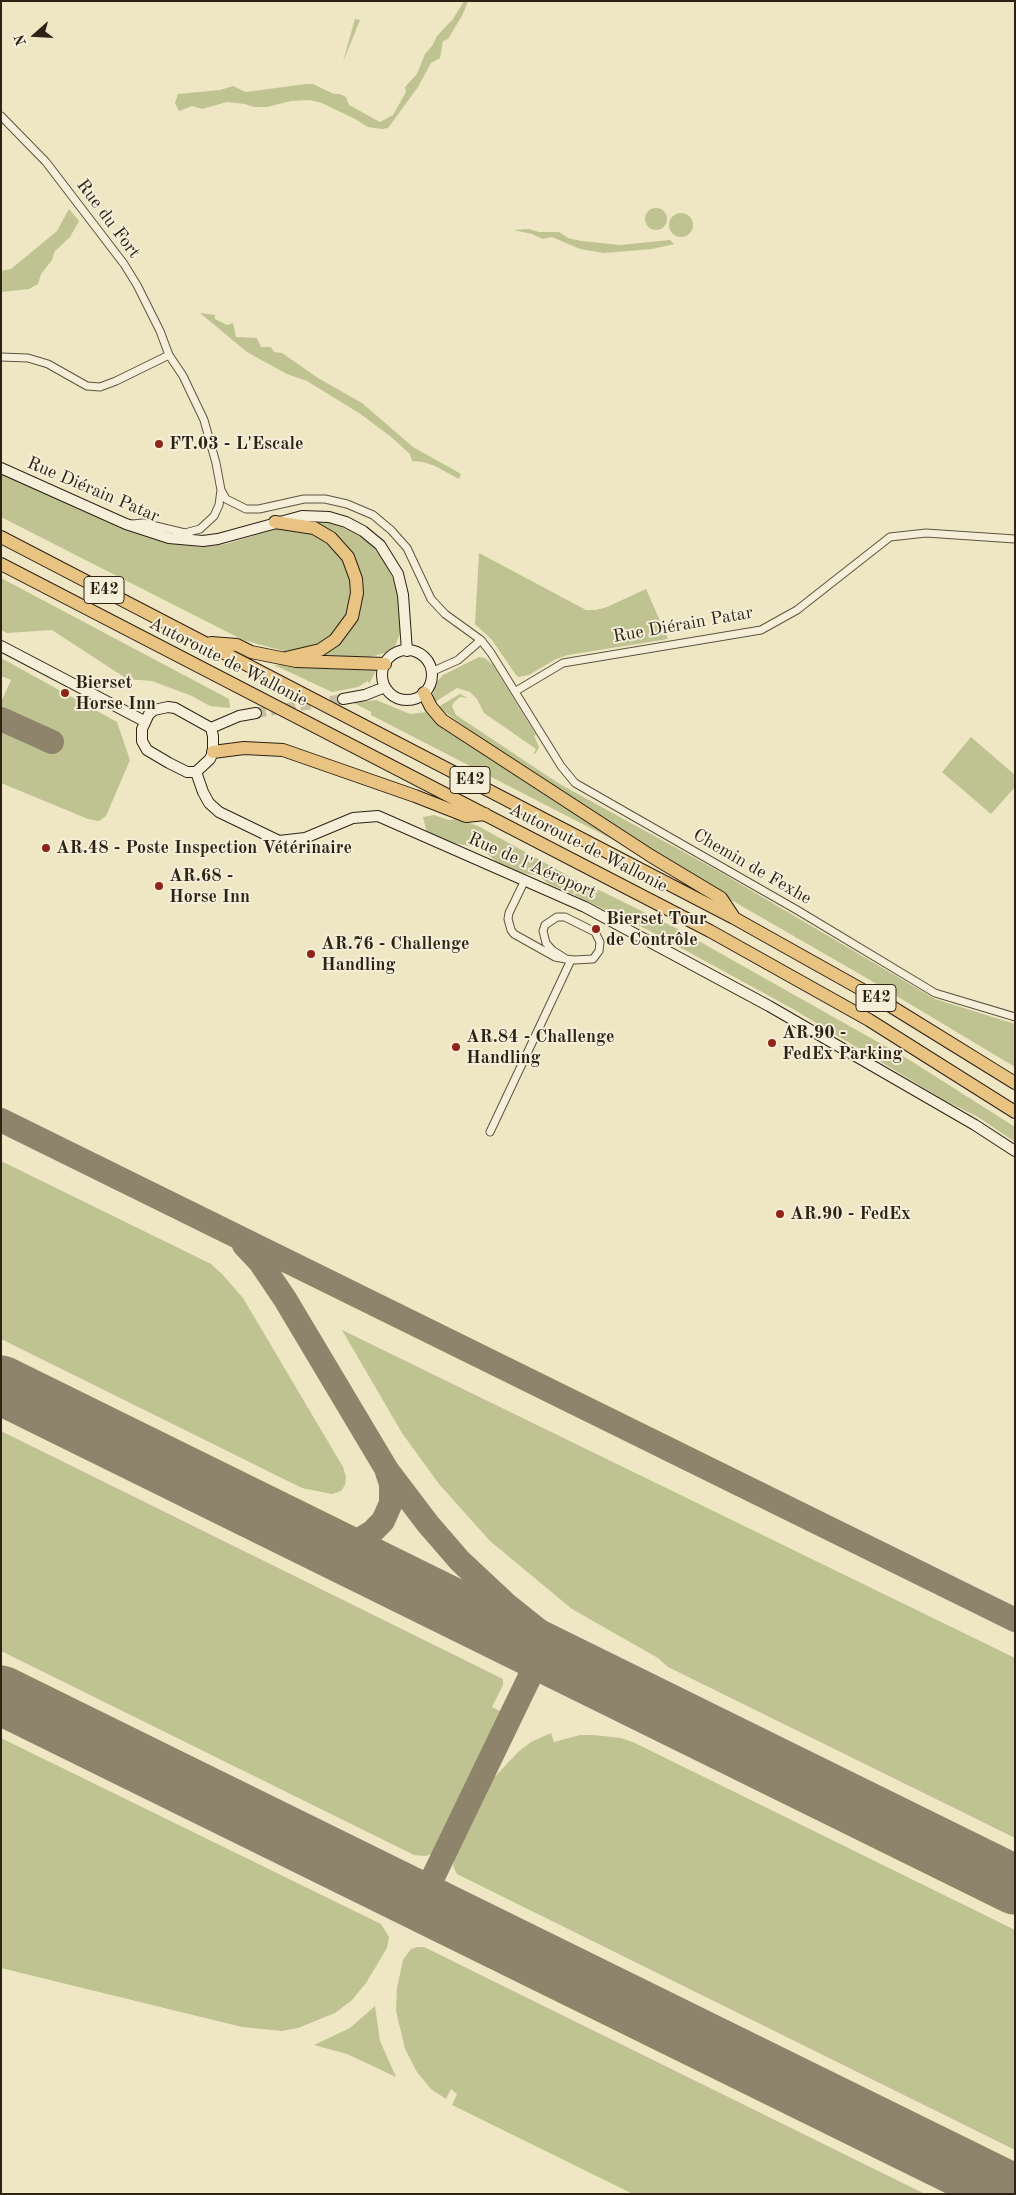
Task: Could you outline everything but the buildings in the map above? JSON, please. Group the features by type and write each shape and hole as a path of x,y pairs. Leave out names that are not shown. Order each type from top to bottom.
{"highway":[{"path":"275,522 308,526 331,538 348,558 356,578 356,606 352,617 341,634 320,650 286,658"},
{"name":"Autoroute de Wallonie","path":"1,537 734,918 884,1002 1015,1083"},
{"name":"Autoroute de Wallonie","path":"1,564 710,931 861,1015 1015,1112"},
{"path":"206,643 237,645 258,654 303,662 385,664"},
{"path":"424,692 431,707 442,720 651,856 721,898 734,918"},
{"path":"213,752 257,748 283,750 466,816 485,814"}],"street":[{"name":"Rue du Fort","path":"1,116 46,162 124,264 204,420 222,490"},
{"path":"1,356 28,358 48,364 87,386 100,387 116,382 169,355"},
{"name":"Rue Diérain Patar","path":"1,468 126,524 169,538 203,541 237,534 293,517 311,516 338,519 363,531 380,545 393,564 401,583 407,651"},
{"path":"126,524 142,523 185,534 200,529 214,516 219,505 222,490"},
{"path":"222,490 226,499 246,509 259,509 304,499 325,499 347,504 373,515 391,530 407,548 431,599 445,614 481,640 516,691"},
{"name":"Rue Diérain Patar","path":"516,691 563,663 761,630 797,610 890,537 926,533 1015,539"},
{"path":"431,672 458,660 481,640"},
{"path":"1,646 144,721"},
{"path":"407,651 423,657 431,672 429,686 424,692 418,697 403,700 389,693 384,687 382,679 385,664 394,654 407,651"},
{"path":"343,698 365,695 384,687"},
{"name":"Chemin de Fexhe","path":"516,691 561,766 575,783 797,910 935,993 1015,1017"},
{"path":"168,707 175,708 211,728 213,752 210,759 196,772 187,772 147,750 141,735 144,721 154,710 168,707"},
{"path":"211,728 239,716 256,713"},
{"name":"Rue de l'Aéroport","path":"196,772 209,803 218,812 279,841 305,838 353,818 378,816 525,880 598,914 669,951 856,1056 1015,1151"},
{"path":"525,880 508,919 511,930 514,934 556,957 571,960 593,959 599,951 600,942 595,932 565,917 557,917 545,924 544,937 552,950 571,960"},
{"path":"490,1132 571,960"}],"green space":[{"path":"464,1 468,1 463,14 448,39 443,41 440,58 431,63 418,87 388,128 368,127 322,103 310,100 291,101 267,107 254,107 227,102 202,109 192,106 179,111 175,103 178,94 220,90 233,86 246,92 313,84 334,94 346,97 349,105 380,122 393,115 406,92 405,87 417,74 425,54 437,36 453,19"},
{"path":"355,19 360,20 343,62"},
{"path":"656,208 664,211 667,219 664,227 656,230 648,227 645,219 648,211"},
{"path":"69,209 79,221 70,237 55,251 52,260 41,274 38,284 29,289 1,292 1,271 11,269 57,231"},
{"path":"681,213 686,214 692,220 692,230 686,236 681,237 676,236 670,230 669,225 670,220 676,214"},
{"path":"529,229 539,232 559,232 568,238 581,241 620,245 670,240 674,244 652,249 604,253 580,249 552,237 543,239 532,234 514,230"},
{"path":"200,313 215,315 215,319 227,325 233,323 236,337 257,338 261,347 271,347 274,352 282,353 318,378 362,403 413,447 461,474 459,479 435,466 412,461 410,454 359,413 307,381 287,374 247,352"},
{"path":"1,473 119,527 168,543 201,547 226,544 283,527 305,530 329,541 347,564 352,590 348,614 336,634 317,647 284,651 243,640 1,517"},
{"path":"311,521 326,522 350,530 371,544 385,562 398,595 401,631 395,646 385,653 370,657 320,655 340,641 361,579"},
{"path":"479,553 586,610 607,607 646,589 668,639 568,655 556,659 529,675 519,677 492,640 475,624"},
{"path":"1,578 229,699 230,708 210,706 192,696 152,681 127,679 52,630 7,633 1,630"},
{"path":"479,657 485,658 493,665 536,735 534,736 539,747 536,753 533,754 536,749 484,713 477,699 470,692 457,688 435,702 433,693 435,684 443,675"},
{"path":"1,658 117,722 130,760 106,816 99,821 88,819 1,783 1,702 11,680 1,676"},
{"path":"274,665 378,667 369,684 368,681 358,687 332,692"},
{"path":"460,694 468,698 460,697 454,702 452,706 456,715 558,783 720,872 935,999 1015,1024 1015,1067 870,980 719,893 497,750 438,707"},
{"path":"376,700 410,714 427,712 445,727 637,852 371,715 371,712 354,703"},
{"path":"971,737 1015,775 1015,787 991,814 942,772"},
{"path":"434,815 449,820 459,819 478,826 587,886 589,885 672,926 908,1059 1015,1127 1015,1142 978,1117 944,1100 793,1009 650,931 574,895 578,892 572,894 549,884 539,876 505,870 479,848 454,843 427,833 423,817"},
{"path":"1,1161 211,1264 223,1275 243,1298 343,1467 346,1477 345,1485 341,1491 332,1494 302,1488 1,1339"},
{"path":"342,1330 1015,1658 1015,1838 668,1667 658,1658 572,1609 490,1541 439,1484 402,1433"},
{"path":"1,1431 503,1679 503,1685 492,1707 502,1712 433,1853 426,1856 414,1855 1,1651"},
{"path":"551,1733 554,1742 580,1735 594,1735 621,1738 635,1743 1015,1930 1015,2150 457,1874 453,1866 454,1859 492,1780 518,1752 531,1742"},
{"path":"1,1738 381,1924 389,1937 387,1948 366,1983 352,2000 335,2013 298,2028 282,2031 242,2027 1,1968"},
{"path":"424,1947 925,2194 633,2194 452,2105 457,2094 451,2089 446,2099 431,2089 417,2072 405,2049 396,2011 397,1988 403,1960 411,1949"},
{"path":"375,2006 380,2041 396,2077 347,2054 314,2045 350,2028"}],"taxiway":[{"path":"1,719 52,742"},
{"path":"1,1120 1015,1620"},
{"path":"244,1245 260,1262 285,1299 387,1470 428,1524 460,1561 506,1604 566,1652 642,1698 732,1747"},
{"path":"305,1535 338,1544 357,1541 372,1532 383,1521 391,1503 391,1484 387,1472"},
{"path":"421,1902 535,1666 536,1641 525,1621"}],"runway":[{"path":"1,1385 1015,1885"},
{"path":"1,1695 1014,2194"}],"tunnel":[{"path":"256,713 343,699"}],"place":[{"name":"FT.03 - L'Escale","path":"159,444"},
{"name":"Bierset Horse Inn","path":"65,693"},
{"name":"AR.48 - Poste Inspection Vétérinaire","path":"46,848"},
{"name":"AR.68 - Horse Inn","path":"159,886"},
{"name":"Bierset Tour de Contrôle","path":"596,929"},
{"name":"AR.76 - Challenge Handling","path":"311,954"},
{"name":"AR.90 - FedEx Parking","path":"772,1043"},
{"name":"AR.84 - Challenge Handling","path":"456,1047"},
{"name":"AR.90 - FedEx","path":"780,1214"}]}
